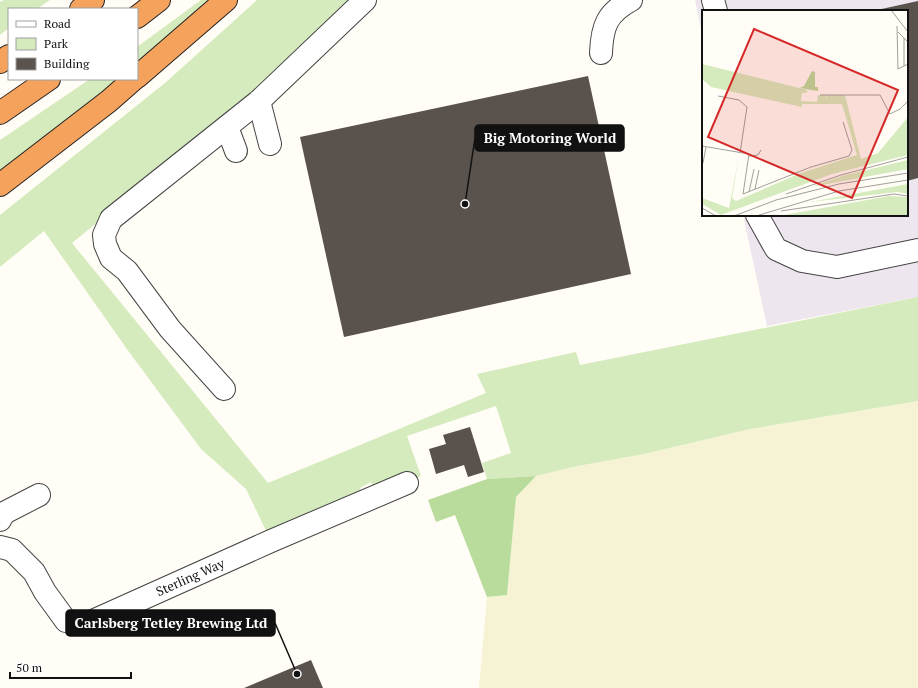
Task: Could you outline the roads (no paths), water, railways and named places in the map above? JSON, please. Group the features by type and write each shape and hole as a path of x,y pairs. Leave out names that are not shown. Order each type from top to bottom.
{"highway":[{"path":"82,8 93,0"},
{"path":"138,15 159,0"},
{"path":"138,76 226,0"},
{"path":"0,113 48,80"},
{"path":"0,185 110,101 133,80"}],"lane":[{"path":"224,389 170,329 127,271 111,258 105,244 104,235 111,219 259,101 364,0"},
{"path":"601,53 602,35 610,15 618,7 631,0"},
{"path":"714,0 716,10"},
{"path":"259,101 270,144"},
{"path":"227,127 236,151"},
{"path":"758,216 776,249 802,261 837,267 918,250"},
{"name":"Sterling Way","path":"0,547 12,550 34,572 45,592 66,621 86,624 271,541 407,483"},
{"path":"0,520 4,513 39,495"}],"place":[{"name":"Big Motoring World","path":"465,204"},
{"name":"Carlsberg Tetley Brewing Ltd","path":"297,674"}]}
